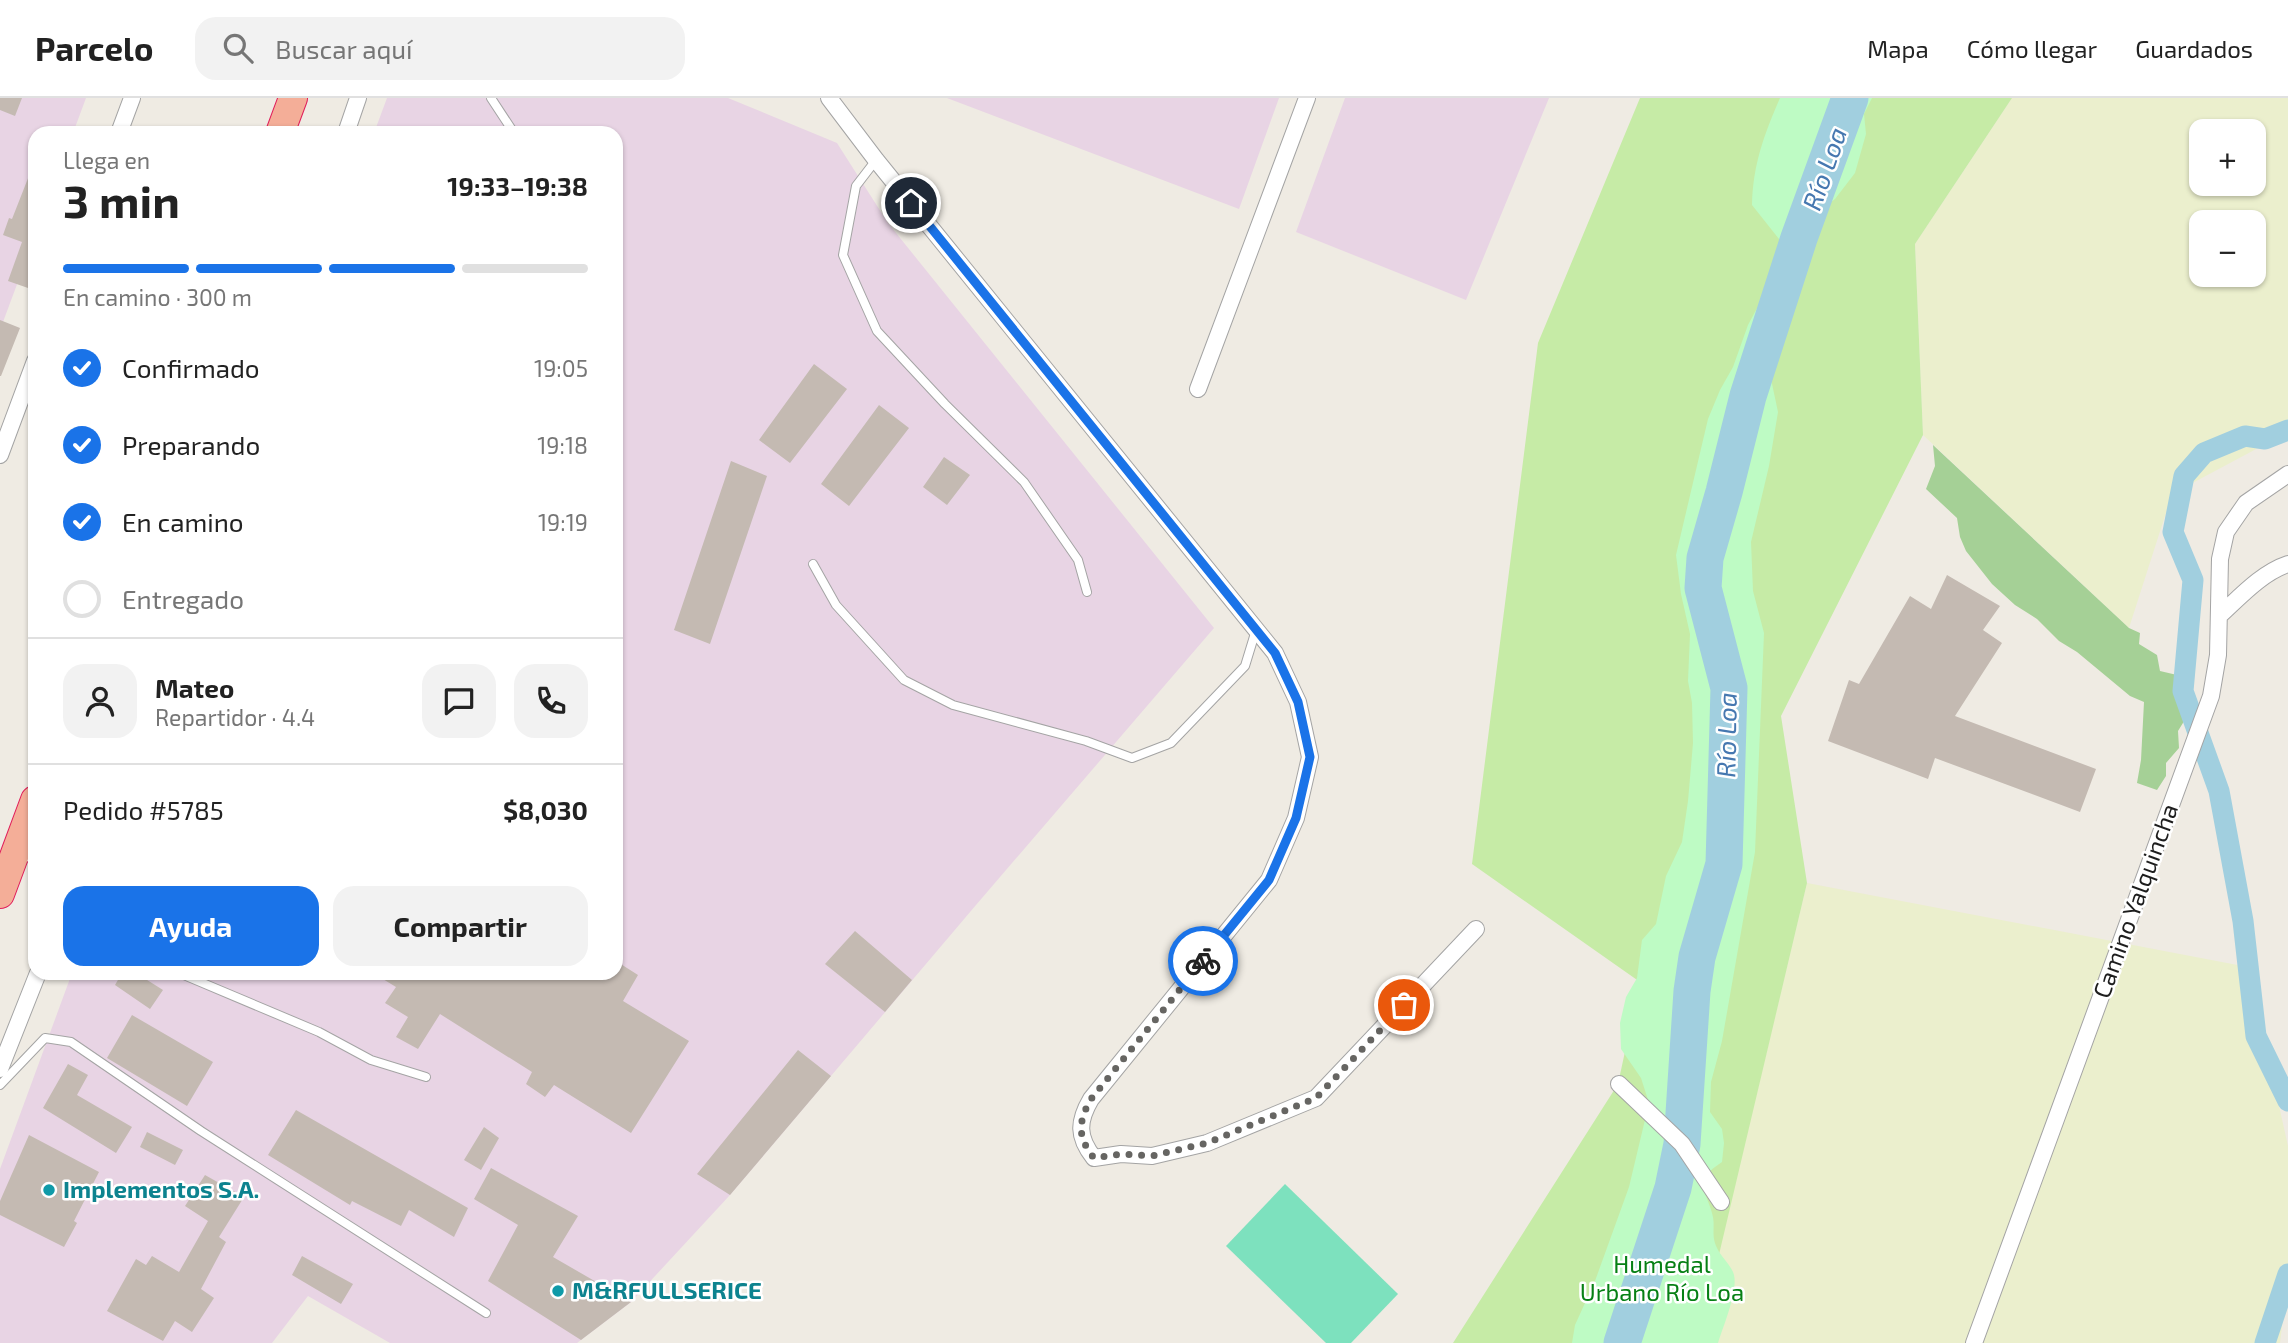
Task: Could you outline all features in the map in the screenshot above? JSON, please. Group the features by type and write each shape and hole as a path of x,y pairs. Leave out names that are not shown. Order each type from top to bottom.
{"highway":[{"path":"283,126 293,98"},
{"path":"0,894 26,855"}],"street":[{"path":"122,126 132,98"},
{"path":"348,126 358,98"},
{"path":"829,98 876,160 1275,653 1298,702 1310,757 1296,818 1269,880 1091,1099 1082,1115 1081,1132 1085,1147 1094,1158 1121,1154 1152,1156 1207,1143 1316,1098 1476,929"},
{"path":"1198,388 1307,98"},
{"path":"0,454 28,380"},
{"name":"Camino Yalquincha","path":"1974,1343 2211,696 2218,655 2220,559 2226,533 2246,503 2288,474"},
{"path":"2219,617 2251,587 2288,564"},
{"path":"0,1069 35,980"},
{"path":"1619,1084 1682,1144 1721,1202"}],"lane":[{"path":"491,98 509,126"},
{"path":"876,160 856,186 843,255 877,331 945,404 1024,482 1078,560 1087,592"},
{"path":"813,564 836,605 904,680 953,705 1086,741 1132,758 1171,743 1245,666 1256,630"},
{"path":"196,980 319,1032 371,1060 426,1077"},
{"path":"0,1085 45,1038 71,1042 201,1131 486,1313"}],"shaded area":[{"path":"0,98 86,98 76,126 28,126 28,255 0,330"},
{"path":"387,98 728,98 837,143 888,223 1214,628 730,1195 631,1302 577,1343 390,1343 308,1296 272,1343 0,1343 0,1169 69,980 623,980 623,126 377,126"},
{"path":"947,98 1279,98 1239,209"},
{"path":"1345,98 1549,98 1466,300 1296,232"}],"green space":[{"path":"1640,98 2012,98 1915,244 1923,435 1781,716 1807,883 1699,1339 1697,1343 1453,1343 1618,1084 1640,982 1472,864 1538,343"},
{"name":"Humedal Urbano Río Loa","path":"1780,98 1872,98 1864,114 1866,134 1855,173 1835,199 1818,212 1805,235 1790,287 1784,335 1771,379 1778,412 1769,466 1751,542 1753,591 1764,633 1755,852 1722,1041 1711,1082 1710,1112 1722,1129 1722,1162 1706,1176 1703,1187 1713,1217 1715,1243 1733,1272 1734,1290 1718,1343 1572,1343 1575,1325 1595,1281 1629,1187 1649,1103 1641,1078 1621,1049 1620,1023 1626,997 1637,978 1642,940 1656,924 1666,876 1682,842 1688,801 1693,743 1692,703 1688,681 1690,634 1676,555 1708,419 1733,367 1748,325 1771,282 1783,244 1752,205 1760,150"},
{"path":"2012,98 2288,98 2288,432 2172,494 2129,628 1923,435 1915,244"},
{"path":"1933,445 2129,628 2140,633 2139,644 2157,655 2160,671 2177,675 2192,687 2186,718 2178,731 2179,748 2166,763 2166,776 2157,790 2137,783 2144,702 2130,696 2077,652 2059,641 2037,619 2015,605 1992,584 1966,551 1960,537 1957,518 1926,489 1935,466"},
{"path":"1807,883 2248,967 2288,1146 2288,1277 2280,1343 1697,1343"},
{"path":"1285,1184 1398,1294 1351,1343 1326,1343 1226,1246"}],"building":[{"path":"0,98 22,98 15,116 0,110"},
{"path":"28,178 28,288 8,281 22,242 3,235 9,218 12,219"},
{"path":"0,320 20,328 1,376 0,376"},
{"path":"814,364 847,389 790,463 759,440"},
{"path":"879,405 909,428 849,506 821,484"},
{"path":"944,457 970,475 947,505 923,487"},
{"path":"731,461 767,476 710,644 674,630"},
{"path":"1947,575 2000,606 1983,630 2002,643 1955,716 2096,769 2080,812 1935,758 1928,779 1828,741 1849,680 1859,684 1910,596 1931,609"},
{"path":"855,931 912,980 885,1012 825,964"},
{"path":"623,965 638,975 623,1001 689,1041 631,1133 554,1085 545,1097 526,1084 532,1072 440,1014 418,1049 396,1037 408,1017 385,1003 396,987 384,980 623,980"},
{"path":"118,980 147,980 163,990 150,1009 115,985"},
{"path":"132,1015 213,1062 187,1106 107,1058"},
{"path":"798,1050 831,1076 730,1195 697,1174"},
{"path":"68,1064 88,1075 77,1095 132,1127 116,1153 43,1108"},
{"path":"296,1110 468,1208 454,1237 409,1210 401,1226 352,1201 350,1205 268,1155"},
{"path":"484,1127 499,1138 481,1170 464,1160"},
{"path":"147,1132 183,1150 175,1165 140,1147"},
{"name":"Implementos S.A.","path":"29,1135 99,1172 64,1247 0,1215 0,1201"},
{"name":"M&RFULLSERICE","path":"491,1168 578,1216 553,1257 631,1302 581,1340 488,1281 518,1225 474,1199"},
{"path":"205,1175 244,1197 219,1237 226,1242 201,1289 214,1298 192,1332 175,1321 163,1341 107,1311 136,1259 146,1265 152,1256 179,1272 208,1221 185,1206"},
{"path":"302,1256 353,1284 341,1304 292,1275"}],"waterway":[{"name":"Río Loa","path":"1622,1343 1673,1188 1682,1144 1692,991 1697,957 1724,864 1729,688 1703,588 1705,558 1748,396 1799,238 1850,98"},
{"path":"2288,430 2265,439 2245,436 2204,453 2184,476 2173,532 2193,580 2183,691 2219,791 2243,921 2256,1036 2288,1101"},
{"path":"2265,1343 2288,1274"}],"way so far":[{"path":"1203,961 1091,1099 1082,1115 1081,1132 1085,1147 1094,1158 1121,1154 1152,1156 1207,1143 1316,1098 1404,1005"}],"place":[{"name":"Implementos S.A.","path":"49,1190"},
{"name":"M&RFULLSERICE","path":"558,1291"}],"route":[{"path":"911,203 1275,653 1298,702 1310,757 1296,818 1269,880 1203,961"}]}
